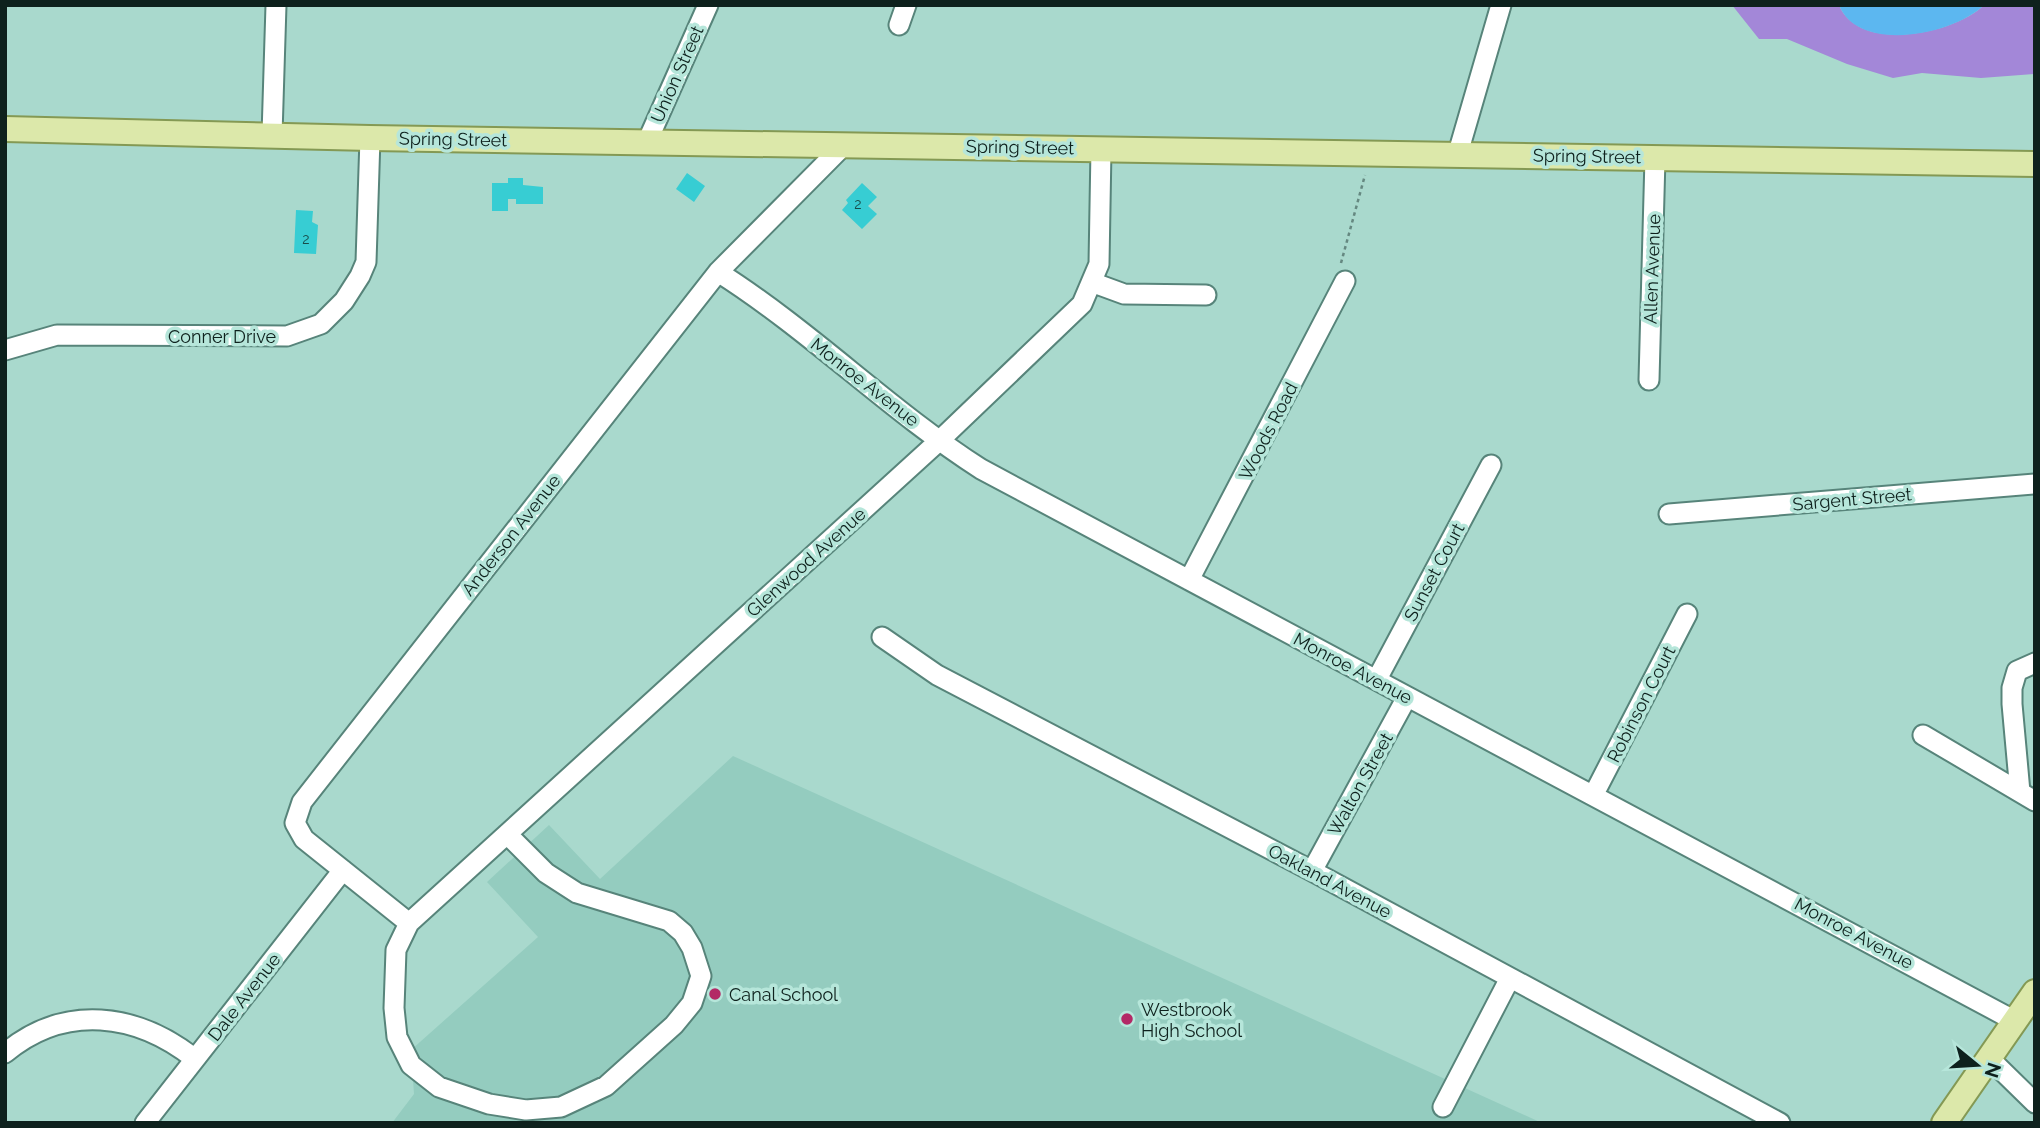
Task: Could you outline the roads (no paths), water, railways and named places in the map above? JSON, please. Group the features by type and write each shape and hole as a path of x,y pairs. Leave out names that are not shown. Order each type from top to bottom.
{"main road":[{"name":"Spring Street","path":"5,129 370,138 2035,164"},
{"path":"1944,1123 2035,992"}],"street":[{"path":"272,135 276,5"},
{"name":"Union Street","path":"647,142 708,5"},
{"path":"899,25 906,5"},
{"path":"1458,153 1501,5"},
{"name":"Conner Drive","path":"5,350 57,335 287,336 321,324 344,301 366,262 370,138"},
{"name":"Anderson Avenue","path":"410,923 298,831 295,823 302,802 718,272 845,144"},
{"name":"Glenwood Avenue","path":"410,923 940,440 1082,304 1094,283 1099,264 1101,149"},
{"name":"Allen Avenue","path":"1649,380 1655,158"},
{"name":"Monroe Avenue","path":"718,272 753,294 981,469 2015,1021"},
{"name":"Woods Road","path":"1189,580 1345,281"},
{"path":"1094,283 1124,294 1206,295"},
{"name":"Sunset Court","path":"1377,679 1491,464"},
{"name":"Sargent Street","path":"1669,514 2035,484"},
{"name":"Robinson Court","path":"1594,794 1687,614"},
{"name":"Oakland Avenue","path":"881,637 937,675 1312,871 1780,1123"},
{"path":"2027,796 2012,688 2017,671 2035,663"},
{"name":"Walton Street","path":"1312,871 1407,697"},
{"path":"1923,735 2027,796"},
{"path":"410,923 396,950 393,978 397,1037 411,1065 439,1087 507,1108 561,1107 585,1099 606,1086 645,1051 674,1024 699,990 701,976 683,933 669,921 569,888 546,873 507,834"},
{"name":"Dale Avenue","path":"145,1123 343,870"},
{"path":"1443,1107 1510,978"},
{"path":"5,1052 19,1043 70,1023 107,1018 145,1027 195,1059"},
{"path":"1990,1059 2035,1103"}],"water":[{"path":"1839,5 1984,5 1952,24 1931,31 1886,35 1866,30 1850,21"}],"place":[{"name":"Canal School","path":"715,994"},
{"name":"Westbrook High School","path":"1127,1019"}]}
